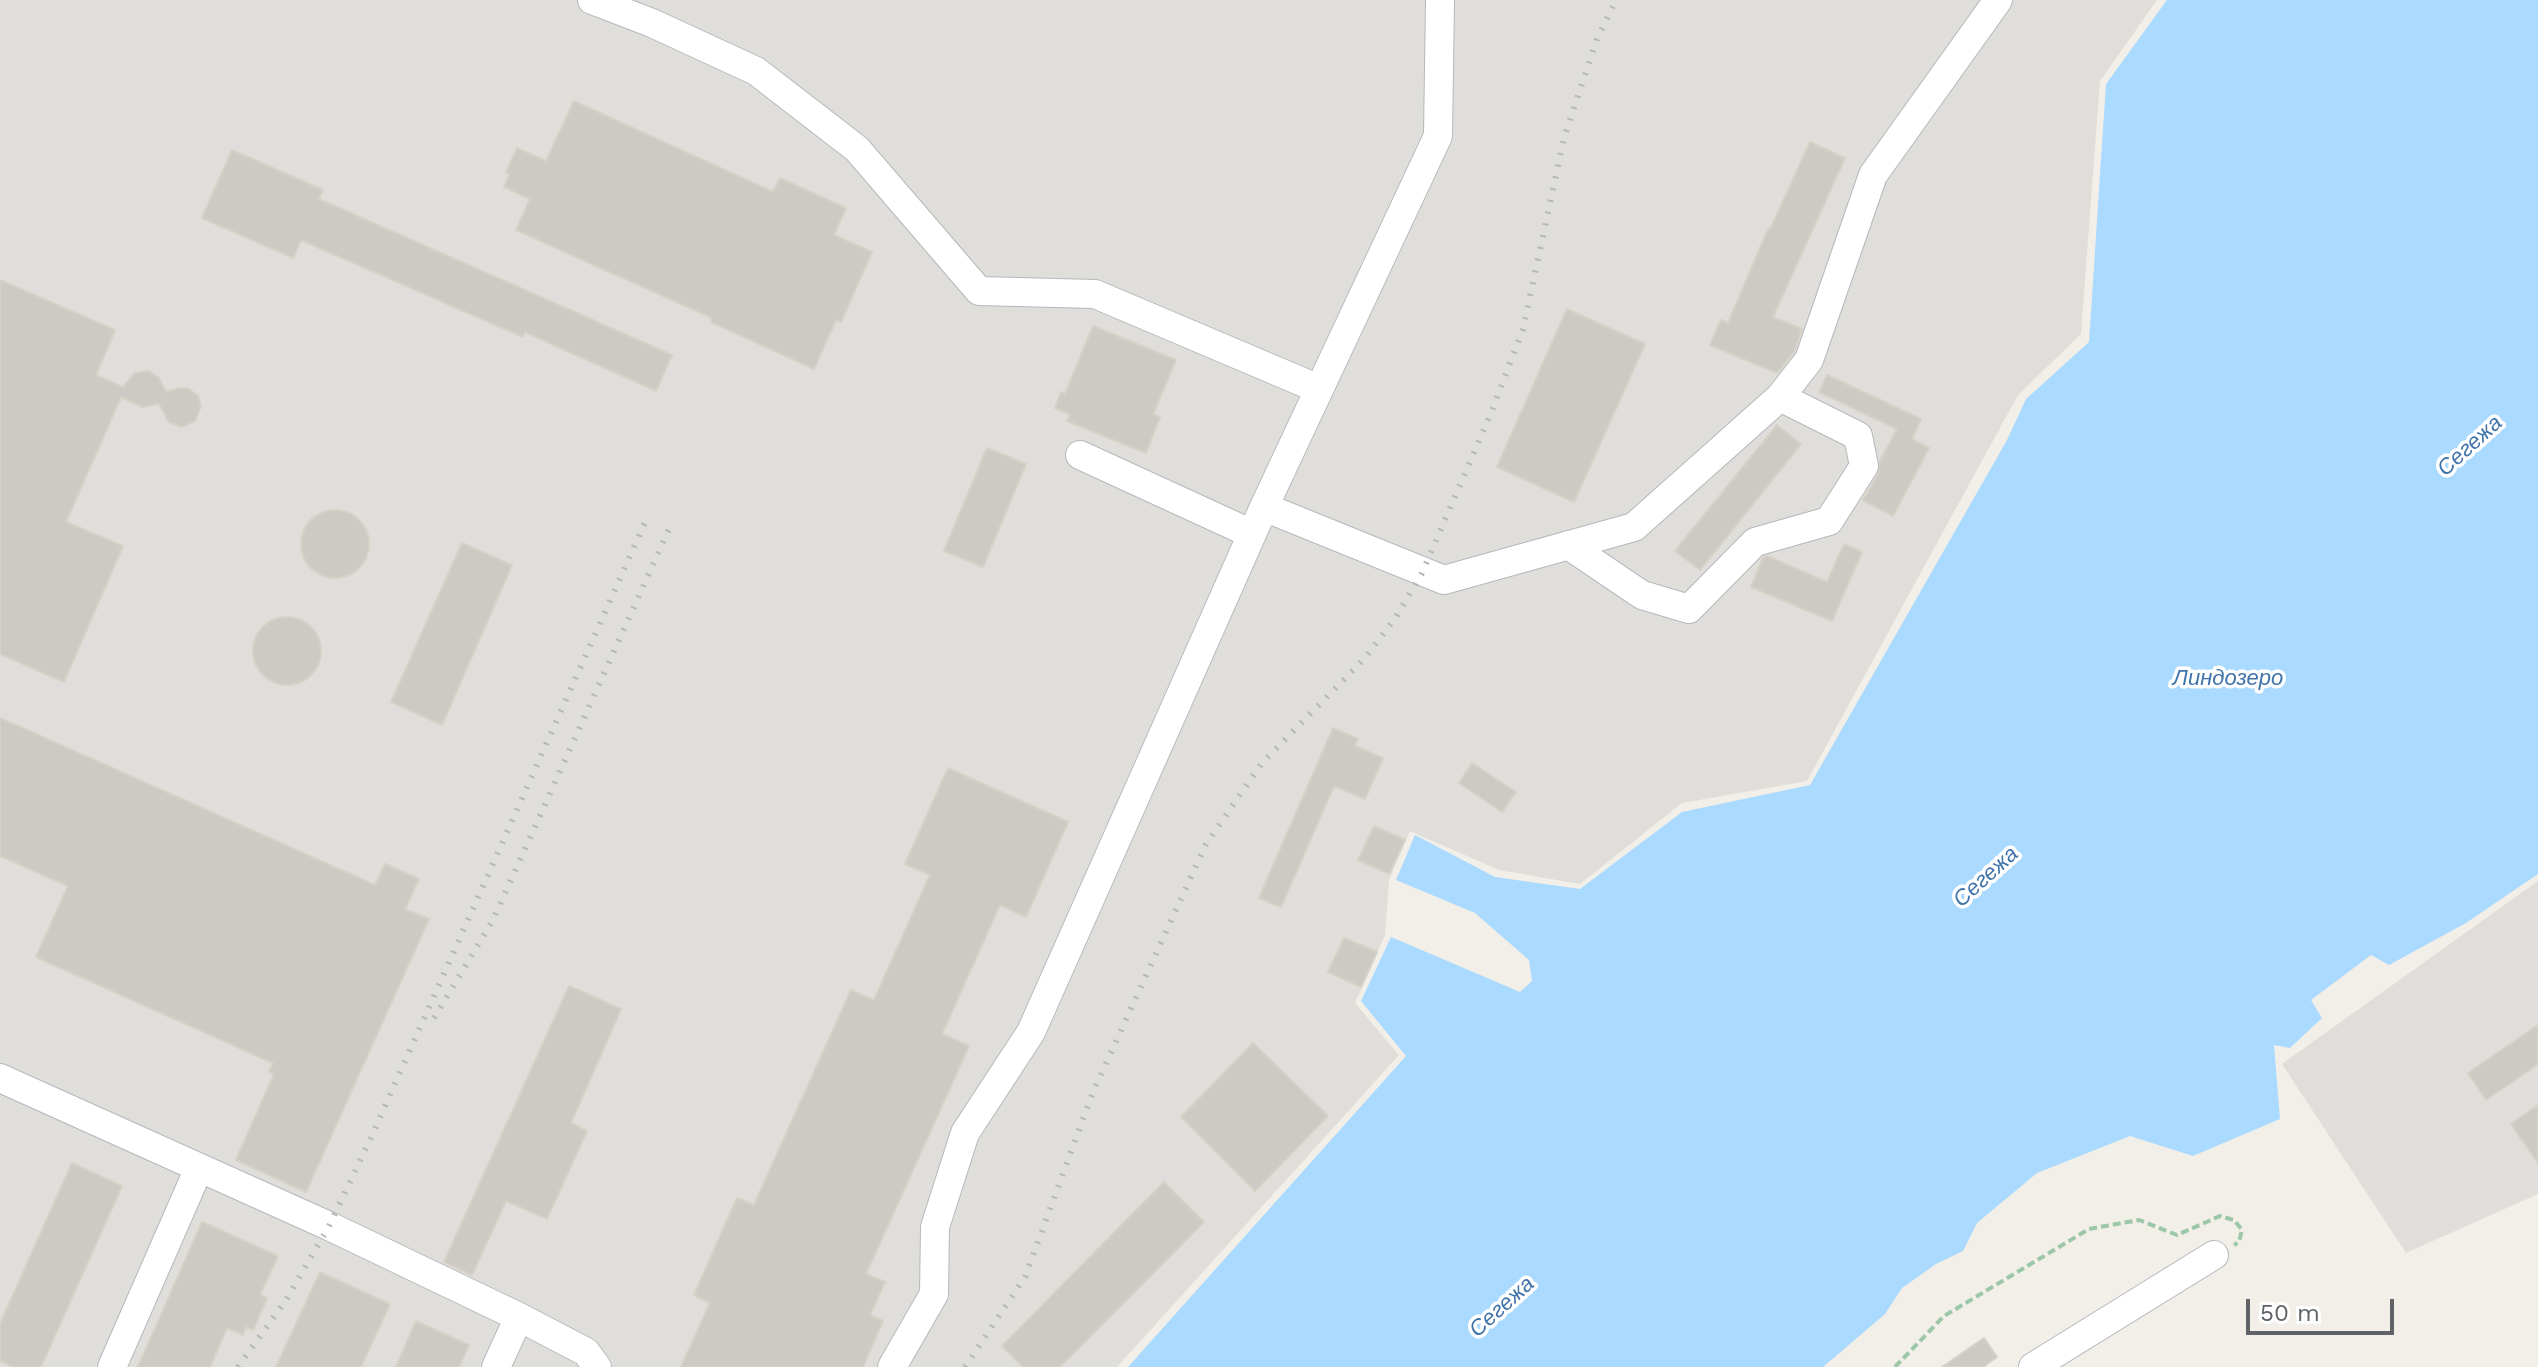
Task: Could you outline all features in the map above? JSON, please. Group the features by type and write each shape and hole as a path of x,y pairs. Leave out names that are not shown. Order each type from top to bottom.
{"lane":[{"path":"592,0 652,23 756,71 857,149 979,291 1095,294 1319,389"},
{"path":"892,1367 934,1294 935,1227 965,1133 1031,1032 1264,507 1438,136 1440,0"},
{"path":"1264,507 1444,580 1634,527 1780,397 1809,360 1873,175 1998,0"},
{"path":"1568,545 1642,595 1689,609 1755,542 1829,521 1864,466 1858,436 1780,397"},
{"path":"1080,455 1252,534"},
{"path":"0,1078 329,1226 519,1317 586,1352 597,1367"},
{"path":"112,1367 199,1168"},
{"path":"2033,1367 2214,1255"},
{"path":"496,1367 519,1317"}],"path":[{"path":"1895,1367 1944,1316 2089,1229 2139,1220 2177,1235 2220,1216 2234,1220 2242,1230 2239,1242 2214,1255"}],"shaded area":[{"path":"0,0 2157,0 2100,81 2081,334 2018,395 1807,781 1682,803 1580,884 1499,870 1410,831 1389,880 1385,935 1355,1003 1399,1055 1117,1367 0,1367"},
{"path":"2538,881 2538,1194 2406,1253 2282,1064"}],"water":[{"name":"Линдозеро","path":"2167,0 2538,0 2538,874 2466,923 2389,965 2371,955 2311,1000 2322,1018 2290,1048 2274,1045 2280,1119 2193,1156 2130,1136 2037,1173 1977,1223 1963,1251 1936,1264 1902,1288 1885,1314 1823,1367 1128,1367 1406,1056 1361,1001 1391,937 1520,992 1532,981 1529,960 1475,913 1396,880 1415,835 1495,877 1580,889 1682,812 1810,785 2007,440 2026,399 2089,342 2106,84"}],"building":[{"path":"574,101 773,192 780,178 846,208 834,235 872,252 841,322 836,320 814,369 711,322 712,318 516,230 530,199 504,187 510,174 506,173 517,148 546,161"},
{"path":"1810,142 1845,158 1773,317 1802,329 1794,352 1777,373 1710,345 1721,320 1728,323"},
{"path":"232,150 323,190 319,199 672,355 656,391 525,332 523,337 301,240 293,258 202,218"},
{"path":"0,280 115,330 96,375 123,387 135,373 149,371 159,378 166,392 189,389 198,396 201,406 195,421 182,427 169,422 159,404 142,407 121,397 66,522 123,546 64,682 0,654"},
{"path":"1567,309 1645,344 1574,502 1497,467"},
{"path":"1093,326 1176,360 1153,414 1160,417 1146,453 1067,421 1070,414 1055,408 1061,392 1065,394"},
{"path":"1827,375 1921,419 1912,439 1929,448 1893,516 1863,500 1878,475 1880,461 1897,429 1819,392"},
{"path":"1777,425 1801,444 1700,570 1675,551"},
{"path":"987,448 1026,464 983,567 944,551"},
{"path":"335,510 359,520 369,544 359,568 335,578 311,568 301,544 311,520"},
{"path":"462,543 512,565 442,725 391,702"},
{"path":"1844,544 1862,552 1832,621 1751,587 1763,558 1767,556 1827,582"},
{"path":"287,617 311,627 321,651 311,675 287,685 263,675 253,651 263,627"},
{"path":"0,718 375,885 385,864 419,879 405,909 429,919 306,1192 236,1160 274,1074 269,1072 273,1063 36,957 68,886 0,856"},
{"path":"1333,728 1358,739 1355,746 1383,758 1365,799 1334,786 1281,907 1259,898"},
{"path":"1472,763 1516,792 1502,812 1459,783"},
{"path":"948,768 1068,822 1026,917 1000,905 942,1034 969,1046 866,1274 885,1282 870,1315 883,1321 863,1367 681,1367 710,1303 694,1295 737,1198 754,1205 851,990 874,1000 930,875 905,864"},
{"path":"1374,826 1405,840 1389,874 1358,860"},
{"path":"1344,938 1377,952 1361,987 1328,972"},
{"path":"569,986 621,1009 571,1123 587,1131 547,1219 506,1201 472,1275 444,1262"},
{"path":"2538,1025 2538,1064 2486,1100 2468,1073"},
{"path":"1253,1043 1328,1116 1255,1191 1181,1117"},
{"path":"2538,1105 2538,1163 2511,1124"},
{"path":"72,1163 122,1186 41,1367 13,1367 0,1361 0,1324"},
{"path":"1164,1182 1204,1222 1060,1367 1023,1367 1002,1346"},
{"path":"202,1222 278,1256 260,1295 267,1298 253,1330 246,1327 243,1335 227,1328 210,1367 138,1367"},
{"path":"320,1272 390,1304 361,1367 276,1367"},
{"path":"416,1321 469,1345 459,1367 396,1367"},
{"path":"1984,1338 1997,1357 1983,1367 1942,1367"}],"railway":[{"path":"965,1367 1025,1277 1093,1092 1206,844 1262,763 1365,658 1396,617 1422,573 1491,413 1523,329 1564,138 1597,39 1616,0"},
{"path":"238,1367 286,1300 329,1226 646,520"},
{"path":"434,1018 493,920 669,529"}],"water label":[{"name":"Сегежа","path":"2470,446"},
{"name":"Сегежа","path":"1986,877"},
{"name":"Сегежа","path":"1502,1307"}]}
